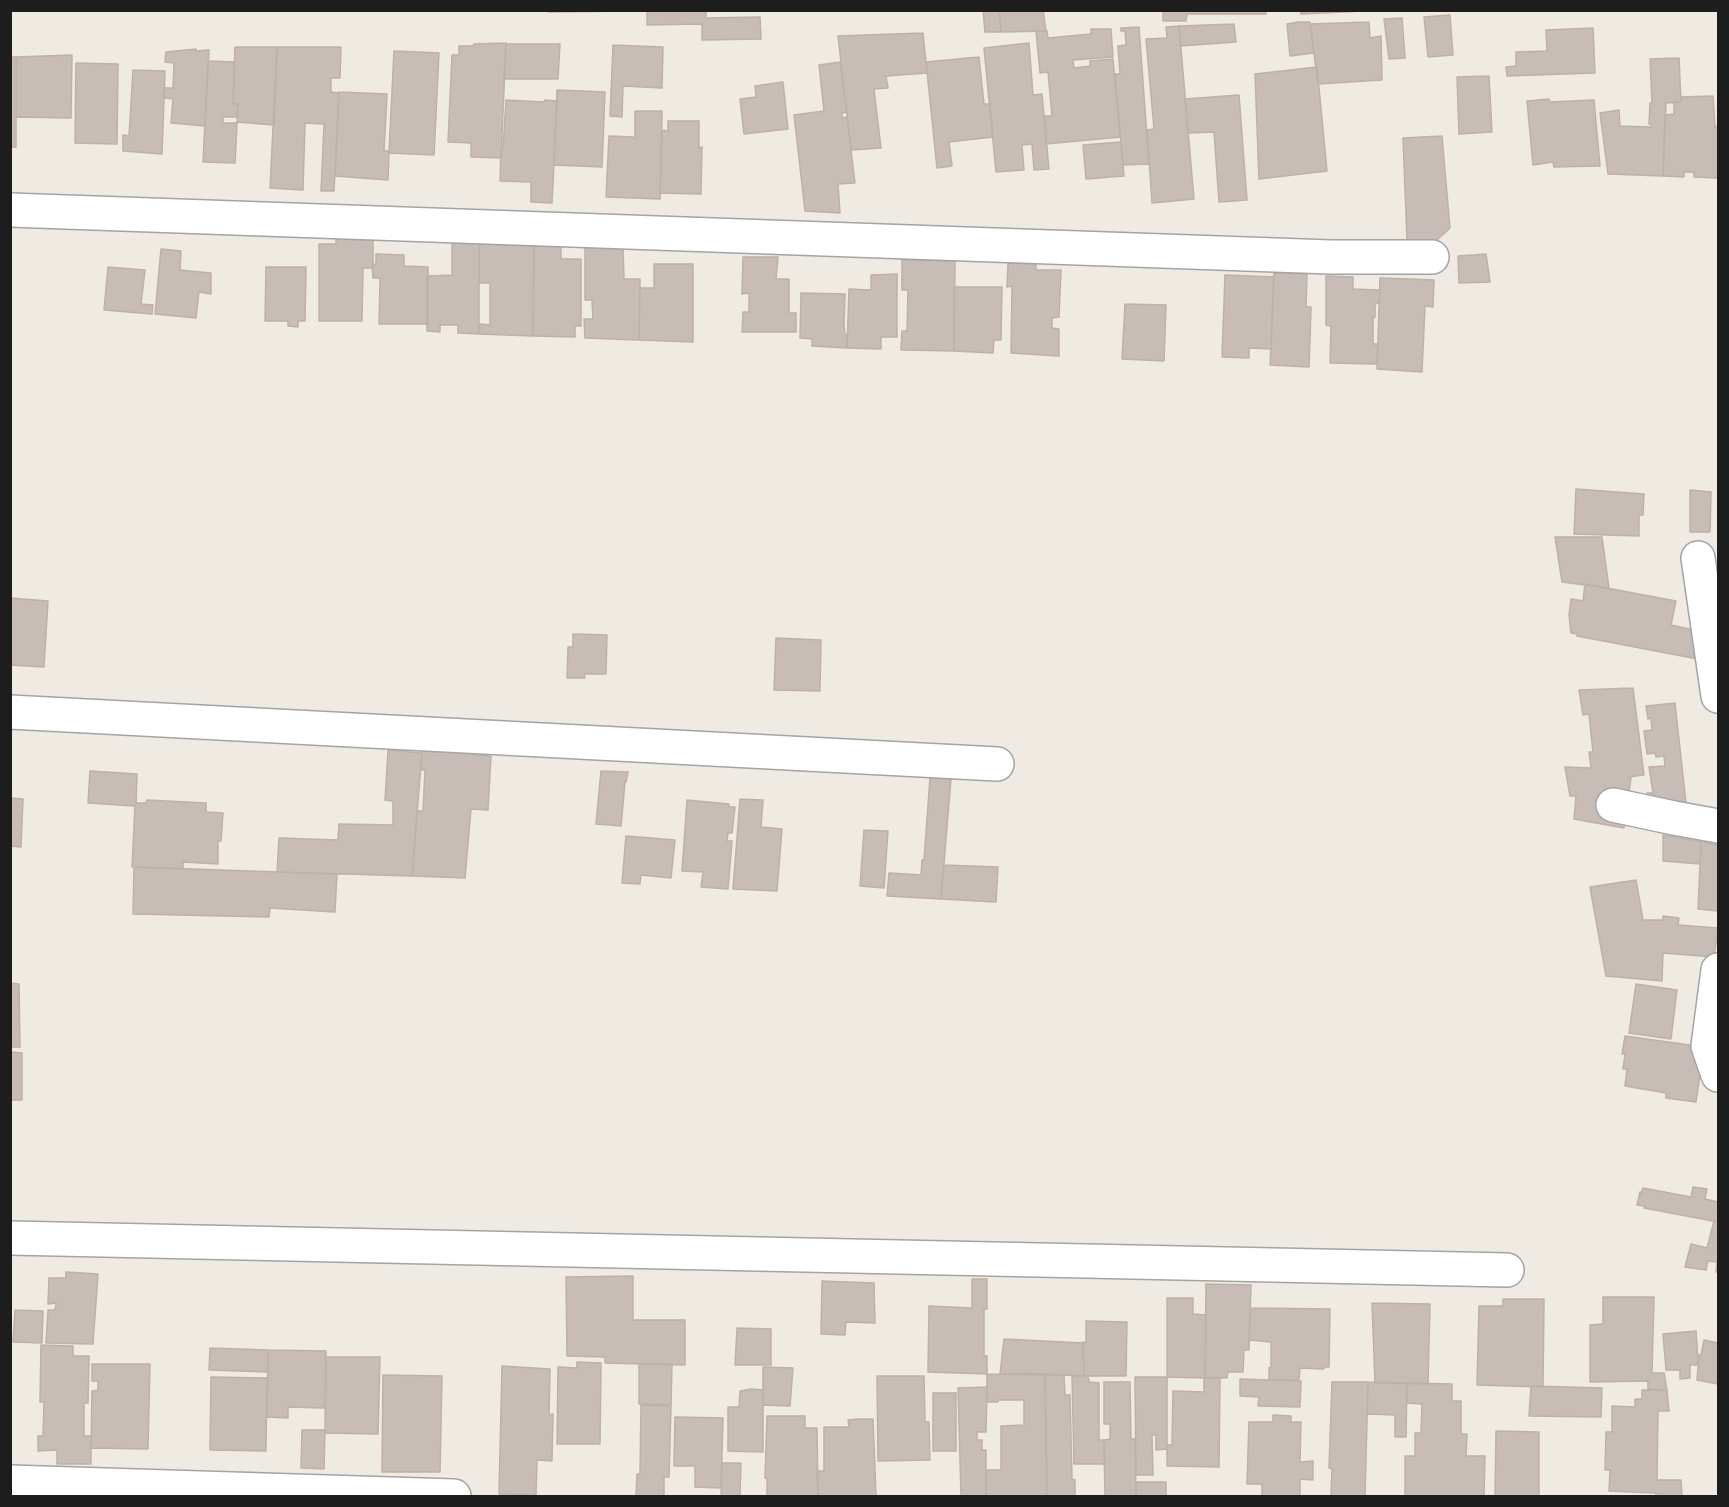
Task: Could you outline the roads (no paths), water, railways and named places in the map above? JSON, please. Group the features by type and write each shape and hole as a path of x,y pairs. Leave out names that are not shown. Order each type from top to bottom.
{"street":[{"path":"10,210 1331,257 1432,257"},
{"path":"1698,558 1719,696"},
{"path":"10,712 997,764"},
{"path":"1613,805 1719,826"},
{"path":"1719,970 1708,1046 1719,1075"},
{"path":"10,1238 1507,1270"},
{"path":"10,1482 454,1497"}]}
